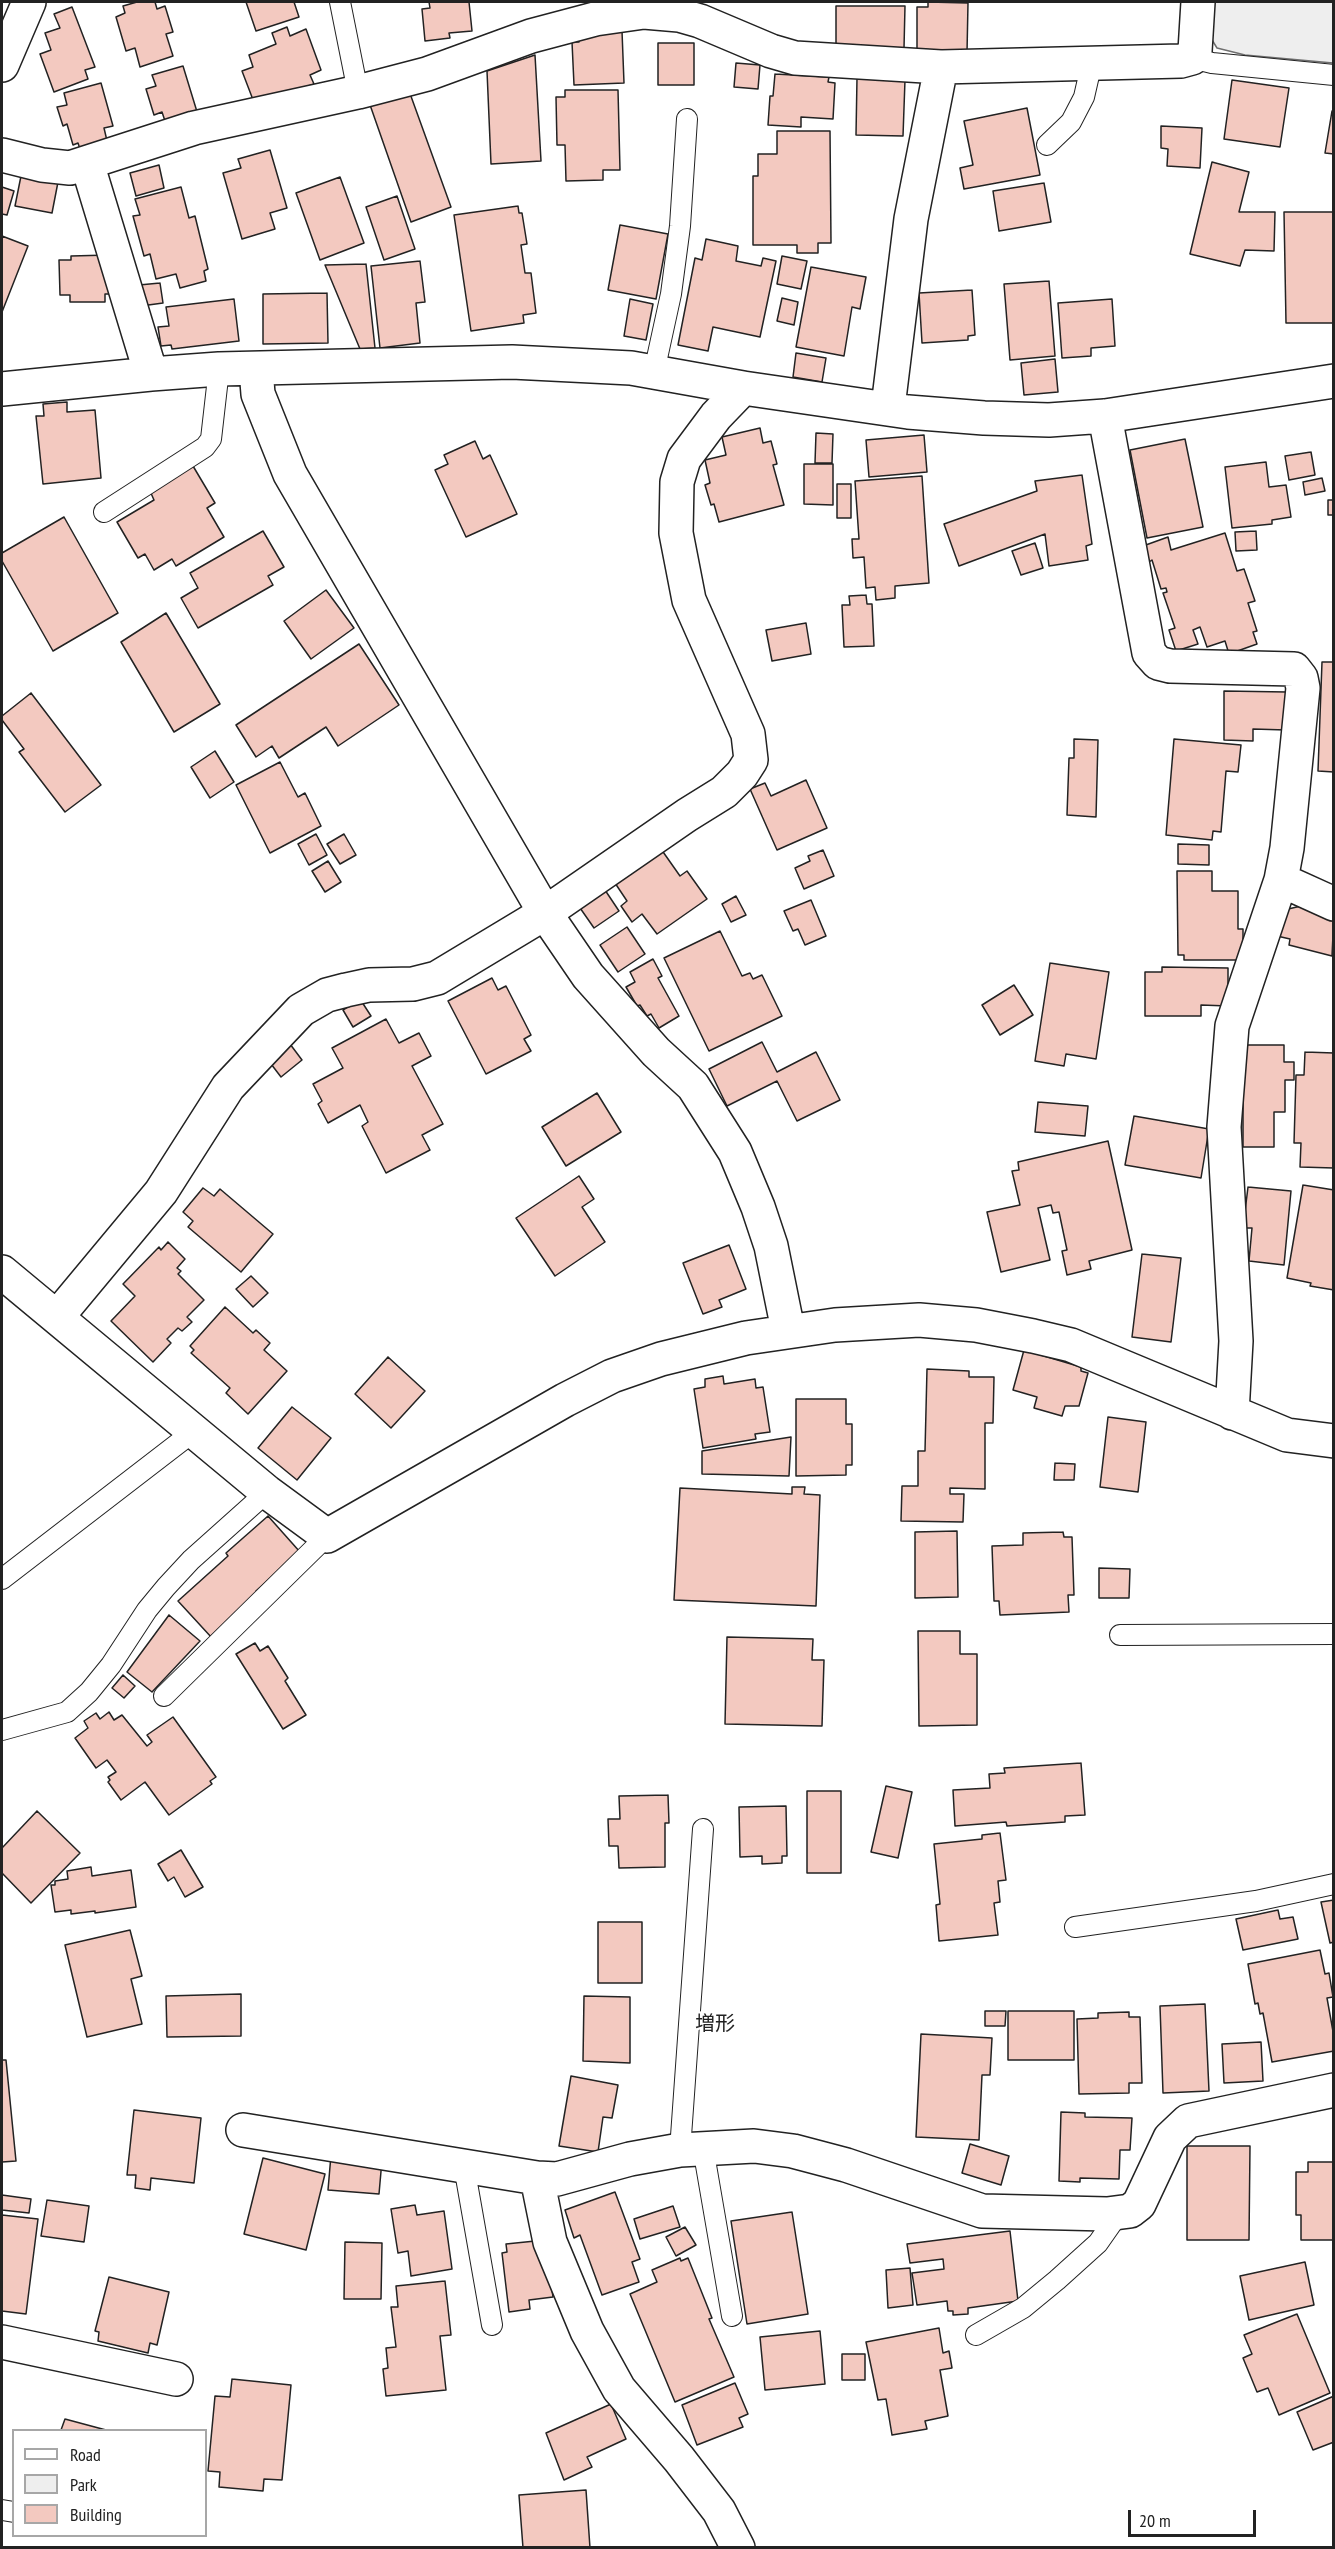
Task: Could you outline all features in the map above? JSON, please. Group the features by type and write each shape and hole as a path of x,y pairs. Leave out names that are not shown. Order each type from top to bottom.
{"street":[{"path":"2,65 29,2"},
{"path":"2,155 42,165 70,168 194,128 358,92 427,74 531,36 595,19 644,12 654,7 700,21 771,51 795,58 941,68 1181,61 1192,58 1195,51 1198,2"},
{"path":"888,407 911,219 941,68"},
{"path":"87,163 151,374"},
{"path":"2,389 219,369 512,362 631,368 743,388 888,407 908,412 1049,420 1105,416 1334,381"},
{"path":"256,369 258,394 290,474 545,913 588,976 656,1052 693,1086 735,1152 758,1207 771,1246 788,1330"},
{"path":"57,1317 161,1192 228,1088 301,1010 327,995 346,990 369,985 413,984 437,978 545,913 724,792 742,774 751,760 748,734 689,600 676,533 677,482 684,459 709,425 743,388"},
{"path":"1105,416 1149,653 1158,663 1170,666 1284,668 1294,669 1301,678 1303,710 1281,880 1232,1026 1224,1127 1236,1341 1232,1413"},
{"path":"1281,880 1334,904"},
{"path":"2,1272 193,1432 267,1492 327,1536 565,1400 612,1376 661,1359 788,1330 835,1324 919,1320 976,1324 1071,1345 1287,1435 1334,1442"},
{"path":"243,2130 557,2180 630,2159 692,2149 754,2145 793,2151 846,2165 982,2211 1119,2213 1130,2211 1139,2204 1170,2138 1188,2121 1334,2090"},
{"path":"537,2178 550,2242 587,2331 619,2389 679,2459 719,2511 738,2547"},
{"path":"2,2342 176,2379"}],"lane":[{"path":"340,2 358,92"},
{"path":"1192,58 1212,63 1334,75"},
{"path":"1047,144 1071,122 1083,97 1092,62"},
{"path":"654,372 671,294 681,226 687,119"},
{"path":"104,512 205,447 211,439 219,369"},
{"path":"2,1579 193,1432"},
{"path":"2,1730 67,1712 111,1665 147,1610 190,1560 267,1492"},
{"path":"164,1696 327,1536"},
{"path":"1120,1635 1334,1634"},
{"path":"703,1829 692,2149 732,2316"},
{"path":"1075,1927 1256,1901 1334,1884"},
{"path":"464,2166 492,2325"},
{"path":"976,2335 1023,2308 1057,2280 1098,2243 1119,2213"}],"green space":[{"path":"1208,2 1333,2 1333,63 1245,55 1217,48 1209,35"}],"building":[{"path":"137,2 155,2 157,9 165,6 173,32 166,34 173,56 140,67 135,48 126,51 116,17 125,13 123,6"},
{"path":"246,2 294,2 299,17 256,31"},
{"path":"429,2 469,2 472,31 449,33 450,38 425,41 422,9 430,8"},
{"path":"928,2 968,3 967,53 917,53 917,7 928,7"},
{"path":"836,6 905,6 904,48 836,52"},
{"path":"72,7 95,67 85,70 88,79 54,92 40,54 51,50 45,33 60,28 54,14"},
{"path":"287,27 290,36 306,29 321,70 310,75 314,84 255,105 242,71 253,67 249,55 276,44 272,33"},
{"path":"622,31 624,83 574,85 572,42 579,42 579,33"},
{"path":"658,43 694,43 694,85 658,85"},
{"path":"535,55 541,161 491,164 487,71"},
{"path":"736,63 760,65 758,89 734,87"},
{"path":"183,66 198,115 166,124 162,112 154,115 146,89 156,86 152,75"},
{"path":"775,74 829,77 828,82 835,83 833,119 801,117 801,127 768,125 770,96 773,96"},
{"path":"857,78 905,80 903,136 856,135"},
{"path":"1232,80 1289,88 1280,147 1224,139"},
{"path":"101,83 113,126 104,128 108,145 81,152 78,143 73,145 67,124 63,126 57,107 67,105 64,93"},
{"path":"408,88 451,207 411,222 369,102"},
{"path":"565,90 618,90 620,170 603,170 603,180 566,181 565,145 557,145 556,97 565,97"},
{"path":"1027,108 1040,175 964,189 960,168 973,165 964,121"},
{"path":"1332,111 1334,111 1334,154 1325,153"},
{"path":"1161,126 1202,128 1200,168 1167,166 1168,149 1161,148"},
{"path":"777,131 830,131 831,243 818,243 818,253 797,253 797,245 753,245 753,176 758,176 758,154 777,154"},
{"path":"270,150 287,208 270,213 275,229 242,239 223,173 241,168 238,159"},
{"path":"1212,162 1249,172 1239,212 1275,212 1274,251 1245,250 1240,266 1190,254"},
{"path":"159,165 164,188 136,196 130,173"},
{"path":"21,176 58,182 52,213 15,206"},
{"path":"340,177 364,243 320,260 296,193"},
{"path":"1044,183 1051,222 999,231 993,191"},
{"path":"2,187 14,191 7,215 2,214"},
{"path":"181,187 189,218 195,216 208,269 204,271 206,281 180,288 176,274 156,279 150,254 144,256 133,216 140,215 135,199"},
{"path":"397,196 415,249 384,260 366,207"},
{"path":"518,206 519,213 522,213 527,244 521,245 525,273 531,273 536,313 523,315 524,323 471,331 454,215"},
{"path":"1284,212 1334,212 1334,323 1286,323"},
{"path":"620,225 668,234 656,299 608,290"},
{"path":"2,236 28,246 2,312"},
{"path":"706,239 738,246 736,261 761,266 763,258 776,261 760,337 713,327 708,351 678,345 695,258 702,260"},
{"path":"109,255 109,294 105,294 105,302 70,302 70,295 60,295 59,260 71,260 71,256"},
{"path":"782,256 807,261 801,289 777,284"},
{"path":"420,261 425,302 416,303 420,343 380,348 371,266"},
{"path":"366,264 375,348 360,349 325,265"},
{"path":"811,267 866,277 860,309 852,307 844,356 796,347"},
{"path":"1049,281 1055,356 1010,360 1004,284"},
{"path":"160,283 163,303 141,306 139,285"},
{"path":"972,290 975,335 968,336 968,340 922,343 919,293"},
{"path":"327,293 328,343 263,344 263,294"},
{"path":"782,298 798,302 794,325 777,321"},
{"path":"234,299 239,341 172,349 171,345 161,346 158,327 169,326 166,307"},
{"path":"630,299 653,304 646,340 624,336"},
{"path":"1112,299 1115,346 1091,348 1091,356 1062,358 1058,303"},
{"path":"796,353 826,358 822,382 793,377"},
{"path":"1055,359 1058,392 1024,395 1021,363"},
{"path":"67,402 67,412 95,410 101,478 43,484 36,416 44,416 43,404"},
{"path":"760,428 763,443 771,441 777,464 773,465 784,505 719,522 705,485 710,483 705,460 726,455 722,437"},
{"path":"816,433 833,434 832,463 815,463"},
{"path":"924,435 927,472 869,477 866,440"},
{"path":"1185,439 1203,527 1147,538 1130,450"},
{"path":"475,441 483,459 490,455 517,514 466,537 435,470 448,464 444,455"},
{"path":"1311,452 1315,475 1289,480 1285,456"},
{"path":"1266,462 1269,487 1286,485 1291,517 1272,520 1272,524 1232,528 1225,467"},
{"path":"804,464 833,464 833,505 804,504"},
{"path":"193,466 215,503 207,508 224,537 176,566 172,559 154,570 145,554 138,558 117,522 154,500 150,491"},
{"path":"1082,475 1092,544 1086,546 1088,560 1049,566 1045,534 959,566 944,524 1037,491 1035,481"},
{"path":"922,476 929,583 895,586 895,598 876,600 875,587 866,588 864,557 853,558 852,539 859,539 855,481"},
{"path":"1322,478 1325,491 1305,495 1303,482"},
{"path":"837,484 851,484 851,518 837,518"},
{"path":"1328,500 1334,500 1334,515 1328,515"},
{"path":"64,517 118,613 53,651 2,561 2,553"},
{"path":"263,531 284,567 268,576 273,585 198,628 181,598 198,588 190,573"},
{"path":"1256,531 1257,550 1236,551 1235,532"},
{"path":"1225,533 1237,571 1244,569 1255,601 1248,603 1257,631 1253,632 1257,644 1229,654 1225,641 1207,647 1200,627 1193,630 1198,644 1176,651 1169,630 1175,628 1163,593 1167,592 1166,588 1161,589 1152,560 1149,562 1143,546 1168,537 1171,550"},
{"path":"1035,543 1043,568 1021,575 1012,551"},
{"path":"326,590 354,628 311,659 284,621"},
{"path":"866,595 867,604 872,604 874,646 844,647 842,605 850,605 849,596"},
{"path":"166,613 220,704 174,732 121,642"},
{"path":"806,623 811,654 772,661 766,630"},
{"path":"359,644 399,705 338,746 326,727 279,758 272,746 256,757 236,725"},
{"path":"1322,662 1334,662 1334,772 1318,771"},
{"path":"1224,691 1287,692 1286,730 1253,729 1253,741 1224,740"},
{"path":"31,693 101,785 65,812 19,752 24,749 2,720 2,716"},
{"path":"1074,739 1098,740 1096,817 1067,815 1069,758 1074,758"},
{"path":"1174,739 1241,745 1238,772 1226,771 1221,832 1213,831 1212,840 1166,835"},
{"path":"215,751 234,782 210,798 191,767"},
{"path":"280,762 298,797 305,793 321,826 270,853 236,785"},
{"path":"806,780 827,828 777,850 750,789 765,783 771,796"},
{"path":"316,834 327,855 309,865 298,844"},
{"path":"344,834 356,855 340,864 327,844"},
{"path":"1178,844 1209,845 1209,865 1178,864"},
{"path":"661,849 680,876 687,871 707,899 657,934 642,914 632,922 621,906 627,901 615,883"},
{"path":"823,850 834,876 804,889 795,868 810,861 808,856"},
{"path":"328,861 341,882 325,892 312,871"},
{"path":"1177,871 1212,871 1212,891 1238,891 1238,929 1243,929 1243,960 1184,960 1184,955 1178,955"},
{"path":"603,887 619,911 594,928 578,905"},
{"path":"736,896 746,915 731,922 722,904"},
{"path":"811,900 826,936 805,945 798,929 793,931 784,911"},
{"path":"1301,906 1334,914 1332,956 1289,945 1290,939 1277,936 1284,910"},
{"path":"627,927 645,954 618,972 600,945"},
{"path":"720,931 742,976 750,973 753,979 762,975 782,1016 709,1051 664,958"},
{"path":"653,959 662,976 658,978 679,1016 659,1028 651,1014 647,1016 640,1005 637,1006 626,987 635,982 630,972"},
{"path":"1050,963 1109,972 1096,1059 1066,1054 1064,1066 1035,1061"},
{"path":"1162,967 1228,968 1228,1006 1201,1005 1201,1016 1145,1016 1145,972 1162,972"},
{"path":"492,978 498,990 506,986 531,1035 524,1039 531,1051 486,1074 448,1001"},
{"path":"1014,985 1033,1015 1000,1035 982,1005"},
{"path":"360,999 371,1016 353,1027 343,1010"},
{"path":"386,1019 399,1043 419,1033 431,1056 412,1066 443,1124 422,1135 430,1150 386,1173 362,1126 368,1122 360,1105 328,1123 318,1104 322,1101 313,1084 343,1068 332,1048"},
{"path":"762,1042 777,1072 816,1052 840,1100 797,1121 777,1081 727,1106 709,1069"},
{"path":"290,1044 302,1060 281,1077 268,1060"},
{"path":"1243,1045 1284,1045 1284,1062 1294,1062 1294,1080 1285,1080 1285,1112 1274,1112 1274,1147 1243,1147"},
{"path":"1305,1052 1334,1053 1334,1168 1300,1167 1301,1143 1294,1143 1296,1075 1304,1075"},
{"path":"597,1093 621,1132 566,1166 542,1127"},
{"path":"1038,1102 1088,1106 1085,1136 1035,1132"},
{"path":"1134,1116 1209,1129 1201,1178 1125,1165"},
{"path":"1108,1141 1132,1250 1089,1261 1091,1269 1067,1275 1062,1251 1067,1250 1059,1212 1053,1213 1051,1205 1038,1208 1050,1260 1001,1272 987,1212 1020,1205 1012,1171 1019,1170 1018,1162"},
{"path":"579,1176 594,1199 582,1207 605,1242 555,1276 516,1218"},
{"path":"1303,1185 1334,1190 1334,1290 1310,1286 1311,1283 1287,1278"},
{"path":"1248,1187 1291,1191 1284,1265 1249,1261 1252,1228 1243,1228"},
{"path":"203,1188 214,1196 220,1189 273,1234 241,1272 188,1227 193,1221 183,1212"},
{"path":"168,1242 185,1259 177,1268 181,1271 178,1274 204,1300 187,1317 192,1322 182,1331 178,1328 167,1339 171,1343 153,1362 111,1321 135,1296 123,1284 159,1247 161,1250"},
{"path":"729,1245 746,1289 719,1300 722,1307 703,1314 683,1263"},
{"path":"1142,1254 1181,1258 1171,1342 1132,1337"},
{"path":"251,1276 268,1293 253,1307 236,1289"},
{"path":"225,1307 253,1333 256,1330 270,1343 264,1350 287,1371 248,1414 226,1393 230,1388 191,1353 194,1350 190,1346"},
{"path":"1024,1350 1081,1367 1081,1371 1088,1373 1079,1406 1065,1406 1062,1416 1034,1408 1037,1397 1013,1390"},
{"path":"388,1357 425,1391 391,1428 355,1394"},
{"path":"927,1369 969,1371 969,1377 994,1377 993,1423 985,1423 985,1489 950,1488 950,1494 964,1494 963,1522 901,1521 902,1486 918,1486 918,1451 925,1451"},
{"path":"723,1376 724,1384 755,1379 756,1388 763,1387 770,1432 755,1434 756,1439 703,1448 694,1389 705,1387 705,1379"},
{"path":"796,1399 846,1399 846,1424 852,1424 852,1465 846,1465 846,1475 796,1476"},
{"path":"292,1407 331,1438 297,1480 258,1448"},
{"path":"1108,1417 1146,1422 1138,1492 1100,1487"},
{"path":"791,1437 789,1476 702,1474 702,1451"},
{"path":"1055,1463 1075,1464 1074,1480 1054,1480"},
{"path":"792,1487 805,1487 804,1494 820,1495 816,1606 674,1600 680,1488 792,1494"},
{"path":"268,1516 300,1552 256,1591 260,1595 212,1638 178,1601 228,1556 226,1553"},
{"path":"957,1531 958,1597 915,1598 915,1532"},
{"path":"1063,1532 1064,1537 1072,1537 1074,1595 1068,1595 1069,1612 1000,1615 999,1601 994,1601 992,1546 1023,1545 1023,1533"},
{"path":"1099,1568 1130,1569 1129,1598 1099,1598"},
{"path":"169,1615 200,1641 152,1692 127,1672"},
{"path":"918,1631 960,1631 960,1654 977,1654 977,1725 919,1726"},
{"path":"727,1637 813,1639 812,1660 824,1660 822,1726 725,1724"},
{"path":"255,1643 260,1651 268,1646 288,1678 285,1681 306,1715 283,1729 236,1654"},
{"path":"123,1675 135,1686 124,1698 112,1688"},
{"path":"109,1712 114,1720 122,1715 147,1746 152,1742 147,1735 173,1717 216,1777 210,1781 212,1784 169,1815 145,1782 121,1800 108,1782 110,1780 108,1777 116,1772 107,1760 96,1768 75,1738 88,1728 84,1721 96,1713 100,1719"},
{"path":"1081,1763 1085,1815 1065,1816 1065,1822 1007,1826 1006,1822 955,1826 953,1790 990,1788 989,1774 1005,1773 1004,1768"},
{"path":"886,1786 912,1792 898,1858 871,1852"},
{"path":"807,1791 841,1791 841,1873 807,1873"},
{"path":"668,1795 669,1823 665,1823 665,1867 619,1868 618,1846 609,1846 608,1819 620,1819 619,1796"},
{"path":"786,1806 787,1856 782,1856 782,1863 762,1864 762,1856 740,1857 739,1807"},
{"path":"37,1811 80,1853 31,1903 2,1873 2,1848"},
{"path":"1000,1833 1006,1880 998,1881 1000,1902 994,1903 998,1935 939,1941 936,1905 940,1904 934,1844 982,1839 982,1835"},
{"path":"181,1850 203,1887 185,1897 174,1877 168,1881 158,1864"},
{"path":"91,1867 92,1876 131,1870 136,1907 95,1913 95,1911 71,1914 71,1910 55,1912 51,1885 55,1885 55,1881 68,1879 67,1871"},
{"path":"1334,1900 1334,1942 1330,1943 1321,1902"},
{"path":"1278,1910 1280,1919 1293,1917 1298,1939 1243,1950 1236,1919"},
{"path":"598,1922 642,1922 642,1983 598,1983"},
{"path":"130,1930 142,1976 131,1979 142,2024 87,2037 65,1945"},
{"path":"1320,1950 1325,1974 1329,1973 1333,1997 1327,1998 1334,2037 1334,2051 1272,2062 1263,2013 1260,2014 1258,2003 1255,2004 1248,1964"},
{"path":"241,1994 241,2036 167,2037 166,1996"},
{"path":"584,1996 630,1997 630,2063 583,2061"},
{"path":"1205,2004 1209,2091 1163,2093 1160,2006"},
{"path":"985,2011 1006,2011 1005,2026 985,2026"},
{"path":"1008,2011 1074,2011 1074,2060 1008,2060"},
{"path":"1129,2012 1129,2017 1140,2017 1142,2083 1129,2083 1129,2093 1079,2094 1077,2019 1098,2018 1098,2013"},
{"path":"921,2034 992,2038 990,2075 982,2075 979,2140 916,2137"},
{"path":"1261,2042 1263,2081 1224,2083 1222,2044"},
{"path":"2,2060 6,2060 16,2161 2,2162"},
{"path":"571,2076 618,2085 612,2118 603,2117 598,2152 559,2146"},
{"path":"134,2110 201,2118 194,2183 151,2178 150,2190 135,2188 136,2175 127,2175"},
{"path":"1061,2112 1085,2113 1085,2117 1132,2118 1130,2150 1120,2150 1119,2179 1080,2178 1080,2182 1059,2181"},
{"path":"970,2144 1009,2156 1001,2185 962,2173"},
{"path":"1187,2146 1250,2146 1249,2240 1187,2240"},
{"path":"331,2155 382,2160 379,2194 328,2190"},
{"path":"263,2158 325,2174 306,2250 244,2234"},
{"path":"1308,2162 1334,2162 1334,2240 1301,2240 1301,2215 1296,2215 1296,2172 1308,2172"},
{"path":"615,2192 640,2259 632,2262 639,2282 602,2295 580,2235 574,2238 565,2210"},
{"path":"2,2195 31,2199 29,2213 2,2210"},
{"path":"47,2200 89,2206 84,2242 41,2236"},
{"path":"415,2205 417,2215 444,2211 452,2269 411,2276 408,2251 398,2253 391,2209"},
{"path":"673,2206 680,2227 640,2239 634,2219"},
{"path":"792,2212 808,2314 747,2324 731,2221"},
{"path":"2,2215 38,2219 26,2314 2,2311"},
{"path":"685,2227 696,2245 676,2256 666,2237"},
{"path":"1010,2231 1018,2301 968,2308 968,2314 953,2315 953,2311 948,2311 947,2301 917,2305 912,2273 944,2269 943,2259 910,2263 907,2244"},
{"path":"545,2240 553,2297 529,2300 530,2309 509,2312 502,2253 507,2252 506,2244"},
{"path":"345,2242 382,2243 381,2299 344,2299"},
{"path":"680,2258 681,2261 688,2258 712,2318 709,2319 734,2377 675,2402 630,2294 657,2282 652,2270"},
{"path":"1305,2262 1314,2305 1249,2320 1240,2276"},
{"path":"910,2268 913,2305 888,2308 886,2270"},
{"path":"109,2277 169,2292 157,2345 150,2343 148,2353 98,2341 99,2332 95,2331"},
{"path":"445,2281 451,2335 440,2336 446,2390 386,2396 383,2369 388,2368 386,2348 396,2347 391,2307 398,2307 396,2286"},
{"path":"1297,2314 1330,2393 1279,2415 1268,2388 1257,2392 1243,2358 1252,2354 1244,2335"},
{"path":"939,2328 943,2353 949,2351 952,2368 940,2370 948,2416 925,2421 927,2429 892,2435 886,2399 878,2400 866,2342"},
{"path":"820,2331 825,2384 765,2390 760,2337"},
{"path":"842,2354 865,2354 865,2380 842,2380"},
{"path":"232,2379 291,2385 282,2480 264,2479 263,2491 219,2487 220,2472 208,2471 215,2396 230,2397"},
{"path":"735,2383 748,2414 739,2418 743,2427 697,2445 682,2405"},
{"path":"1334,2396 1334,2442 1313,2450 1297,2412"},
{"path":"611,2404 626,2439 587,2457 592,2467 564,2480 546,2433"},
{"path":"65,2419 102,2429 61,2429"},
{"path":"586,2490 590,2548 523,2548 519,2495"}],"district":[{"name":"増形","path":"715,2024"}]}
